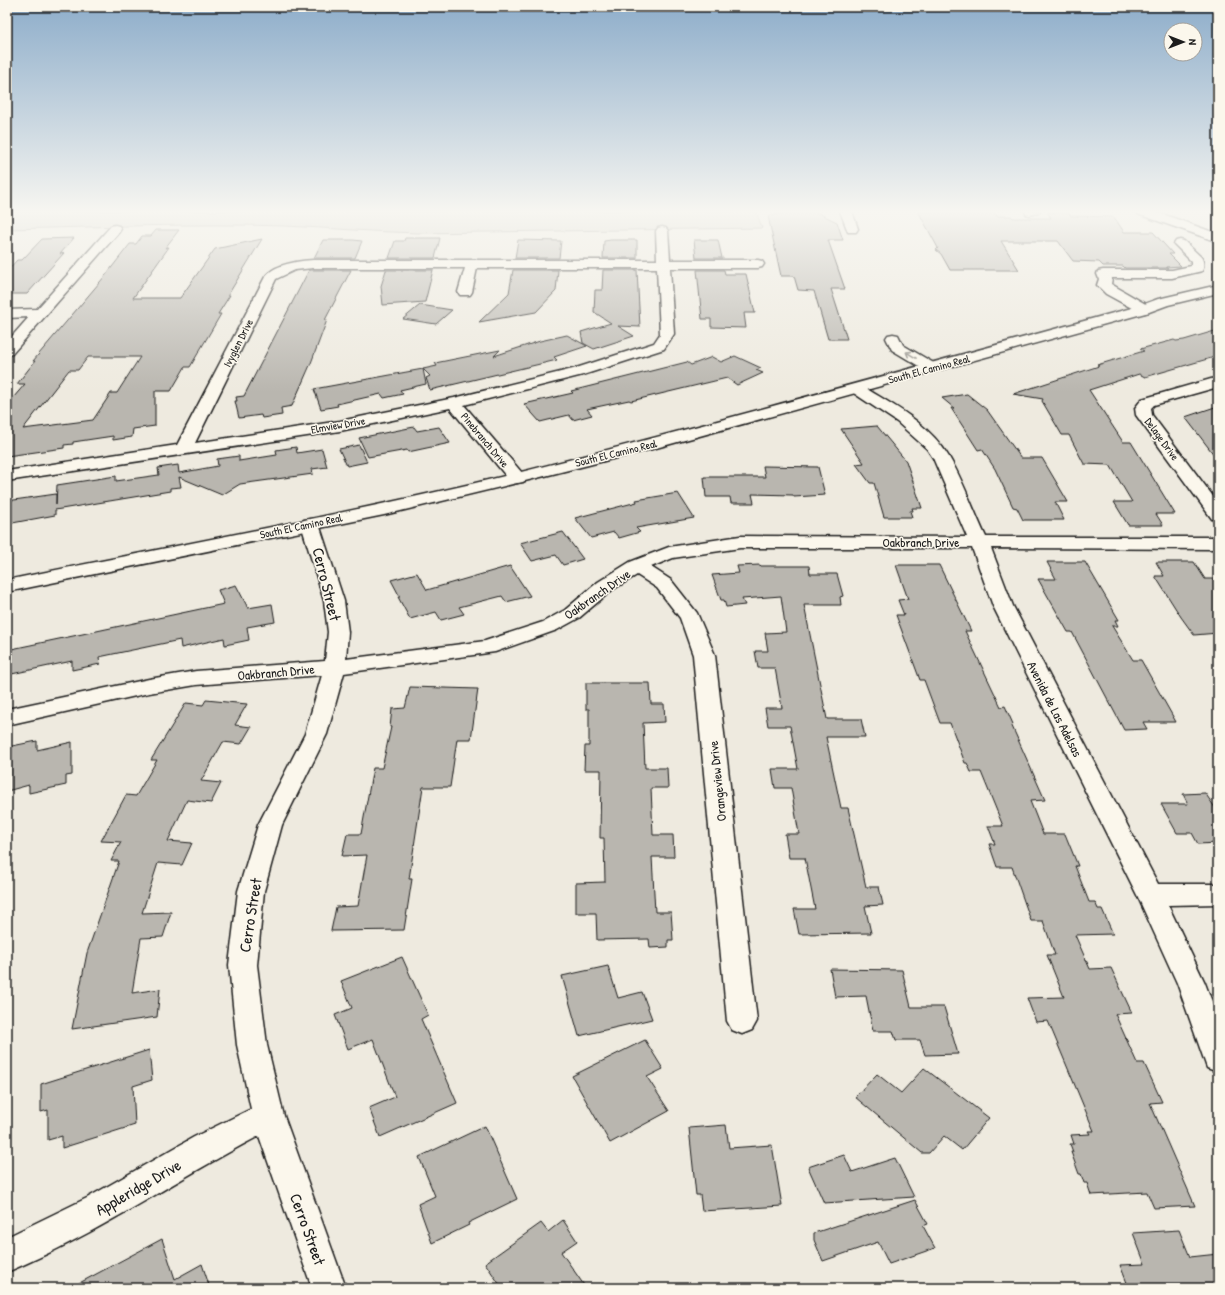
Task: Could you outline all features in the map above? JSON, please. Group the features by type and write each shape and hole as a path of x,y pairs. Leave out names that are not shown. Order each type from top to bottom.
{"main road":[{"name":"South El Camino Real","path":"7,586 384,509 517,478 650,444 932,368 1144,309 1163,302 1218,289"}],"street":[{"path":"7,351 78,271"},
{"name":"Ivyglen Drive","path":"184,448 271,277 280,271"},
{"path":"465,292 470,271"},
{"name":"Elmview Drive","path":"7,476 184,448 340,426 454,403 578,372 659,346 662,343 667,334 664,271"},
{"path":"1144,309 1111,291 1104,285 1106,279 1103,274 1172,274 1183,271"},
{"path":"7,314 40,314"},
{"path":"893,338 897,347 932,368"},
{"name":"Delage Drive","path":"1218,382 1148,402 1143,408 1144,415 1218,515"},
{"name":"Avenida de Las Adelsas","path":"857,388 905,420 933,444 941,456 979,542 1004,606 1150,895 1192,983 1218,1059"},
{"name":"Pinebranch Drive","path":"454,403 517,478"},
{"name":"Cerro Street","path":"310,524 334,601 338,632 335,667 316,734 270,825 251,891 243,965 252,1045 268,1116 329,1288"},
{"name":"Oakbranch Drive","path":"7,717 149,686 196,678 335,667 488,646 550,626 572,614 605,586 637,566 669,553 740,542 1218,542"},
{"name":"Orangeview Drive","path":"637,566 664,584 690,617 704,655 742,1021"},
{"path":"1150,895 1218,894"},
{"name":"Appleridge Drive","path":"7,1255 99,1210 205,1148 268,1116"}],"building":[{"path":"7,271 47,271 27,294 7,294"},
{"path":"109,271 152,271 133,298 180,298 199,271 242,271 218,314 221,314 190,367 185,367 171,391 155,391 155,426 133,429 132,437 113,440 113,436 73,442 73,444 64,445 64,448 7,456 7,405 25,384 17,384 35,361 33,361","holes":["88,357 140,357 117,393 111,393 93,420 23,429 69,370 78,370"]},
{"path":"308,271 350,271 325,320 327,320 311,363 292,406 281,408 282,415 262,418 261,415 239,418 235,401 237,401 236,397 244,396"},
{"path":"386,271 433,271 425,302 383,305 381,286"},
{"path":"513,271 558,271 556,291 536,312 479,322 509,293"},
{"path":"603,271 637,271 640,327 618,326 634,336 594,349 583,343 581,332 611,323 594,312 595,290 602,290"},
{"path":"697,271 724,271 725,274 746,274 755,313 744,313 746,328 711,327 711,319 702,319"},
{"path":"780,271 839,271 845,289 831,289 847,339 828,339 814,291 798,290 794,276 781,276"},
{"path":"420,305 452,310 436,324 403,319"},
{"path":"1218,330 1218,356 1145,377 1139,374 1089,390 1123,442 1131,442 1175,514 1156,514 1163,525 1128,525 1114,502 1132,502 1110,465 1084,464 1069,435 1062,435 1042,401 1043,399 1013,394 1099,366 1097,365 1144,351 1140,349 1174,340 1184,340"},
{"path":"567,335 587,346 554,357 557,360 430,390 426,378 430,376 423,369 437,366 435,363 500,350 494,356 540,341"},
{"path":"735,356 761,368 756,370 763,373 737,385 727,378 631,401 629,400 587,409 592,415 573,420 569,415 540,422 524,404 573,393 571,391 687,362 691,365 712,357 721,362"},
{"path":"423,369 426,384 400,390 403,394 384,398 381,394 337,404 338,406 321,409 314,389"},
{"path":"967,394 987,410 1021,458 1042,458 1068,502 1055,502 1064,520 1023,520 1017,508 1013,507 995,469 982,449 978,450 951,408 954,408 942,398"},
{"path":"1218,406 1218,460 1185,417"},
{"path":"877,426 906,461 922,508 912,508 913,511 910,511 912,517 884,517 874,483 870,483 856,464 864,463 841,429"},
{"path":"414,427 417,431 439,427 450,443 408,452 407,450 368,457 359,438"},
{"path":"359,445 367,462 347,466 339,449"},
{"path":"296,447 297,453 322,449 327,467 312,469 313,474 240,484 222,495 179,477 181,487 170,488 170,491 55,510 55,515 7,524 7,501 56,494 56,505 57,485 116,476 116,481 159,475 158,468 178,465 179,473 218,466 217,459 239,456 239,461 277,455 276,450"},
{"path":"763,466 818,467 825,495 794,497 793,495 752,494 754,503 731,503 730,497 706,497 704,477 765,477"},
{"path":"678,493 694,518 636,528 640,532 619,538 614,532 591,538 575,518 637,502 636,500"},
{"path":"563,532 583,559 563,565 556,555 532,561 520,543"},
{"path":"1047,562 1085,562 1119,620 1115,620 1118,626 1112,626 1133,660 1141,660 1176,722 1143,722 1147,729 1124,730 1072,632 1068,632 1038,579 1056,579"},
{"path":"1156,562 1194,562 1205,579 1218,579 1218,633 1194,635 1155,576 1164,576"},
{"path":"896,565 939,565 971,631 965,631 1001,707 1005,706 1013,724 1011,724 1045,800 1030,801 1043,834 1065,834 1078,866 1075,866 1089,902 1095,902 1098,909 1102,909 1113,934 1075,935 1090,969 1111,968 1132,1013 1115,1014 1137,1063 1144,1063 1162,1102 1150,1103 1195,1206 1154,1208 1147,1192 1091,1195 1087,1183 1084,1183 1081,1174 1079,1174 1071,1152 1073,1152 1070,1144 1074,1144 1071,1135 1090,1134 1088,1131 1094,1131 1048,1021 1036,1022 1027,998 1064,997 1047,955 1055,955 1043,921 1031,921 1012,867 997,867 989,844 995,844 988,826 1003,826 981,772 971,772 967,763 965,763 950,723 940,723 924,680 920,680 896,615 904,615 898,600 908,599"},
{"path":"510,566 530,596 506,602 502,596 459,607 464,614 441,620 436,612 410,619 391,580 417,573 427,590"},
{"path":"737,566 809,566 810,574 837,574 843,596 840,597 841,605 804,605 827,719 861,719 865,737 826,737 841,808 848,808 866,887 879,887 883,905 865,906 871,933 799,934 794,909 815,909 805,858 789,858 785,834 799,834 791,788 775,788 772,769 798,769 790,726 768,726 765,708 782,708 775,668 758,668 755,651 768,651 765,633 786,632 781,596 742,599 745,605 726,607 724,600 721,600 712,575 739,573"},
{"path":"236,585 248,608 272,604 275,622 247,627 249,640 225,645 224,638 181,648 180,640 99,657 100,664 72,670 72,661 7,675 7,650 224,604 218,590"},
{"path":"586,683 650,683 651,704 664,704 665,722 643,723 645,768 667,768 668,788 651,788 653,835 673,835 674,857 652,857 655,912 671,912 673,940 668,940 668,947 650,948 649,939 597,940 596,913 576,913 576,883 605,882 604,838 600,838 601,770 584,770 585,746 589,746 589,709 586,709"},
{"path":"410,687 478,689 471,739 457,739 450,787 423,787 409,879 412,879 404,930 331,931 336,907 358,906 367,855 342,856 347,834 361,834 373,768 382,768 391,727 392,709 405,708"},
{"path":"206,700 247,704 235,725 251,727 241,744 223,742 201,781 221,783 211,803 187,800 168,841 192,843 182,865 158,863 142,913 171,912 163,937 141,938 132,993 160,989 157,1017 72,1029 87,953 119,861 111,861 121,842 101,841 126,795 136,796 157,760 151,760 186,703 203,705"},
{"path":"37,741 37,750 72,742 72,775 66,776 66,785 29,793 29,785 7,791 7,747"},
{"path":"1205,793 1218,812 1218,843 1198,844 1192,833 1177,833 1161,804 1188,804 1183,794"},
{"path":"402,957 428,1015 421,1019 457,1103 380,1137 369,1108 395,1097 373,1039 348,1049 335,1015 352,1008 341,981"},
{"path":"608,966 618,998 642,992 652,1019 579,1036 562,976"},
{"path":"830,969 902,970 911,1007 944,1007 958,1054 925,1055 920,1040 896,1040 893,1031 873,1031 866,996 835,997"},
{"path":"645,1040 663,1069 647,1077 669,1111 610,1143 572,1076"},
{"path":"149,1050 152,1080 133,1086 135,1125 62,1148 62,1136 48,1140 48,1110 41,1112 41,1084"},
{"path":"924,1068 989,1118 962,1150 944,1136 929,1153 922,1153 855,1097 877,1074 901,1093"},
{"path":"726,1125 729,1148 772,1145 782,1206 702,1211 700,1195 696,1195 689,1128"},
{"path":"485,1126 517,1199 468,1223 469,1225 432,1243 418,1204 435,1196 419,1157"},
{"path":"844,1155 852,1172 895,1158 914,1197 824,1203 808,1167"},
{"path":"915,1200 928,1224 923,1226 935,1248 889,1264 878,1242 823,1261 814,1240 814,1233"},
{"path":"563,1220 577,1241 561,1252 586,1288 502,1288 485,1263 541,1223 548,1232"},
{"path":"1179,1230 1190,1257 1218,1254 1218,1288 1129,1288 1120,1265 1145,1264 1133,1233"},
{"path":"162,1239 175,1279 202,1264 210,1288 70,1288"}]}
